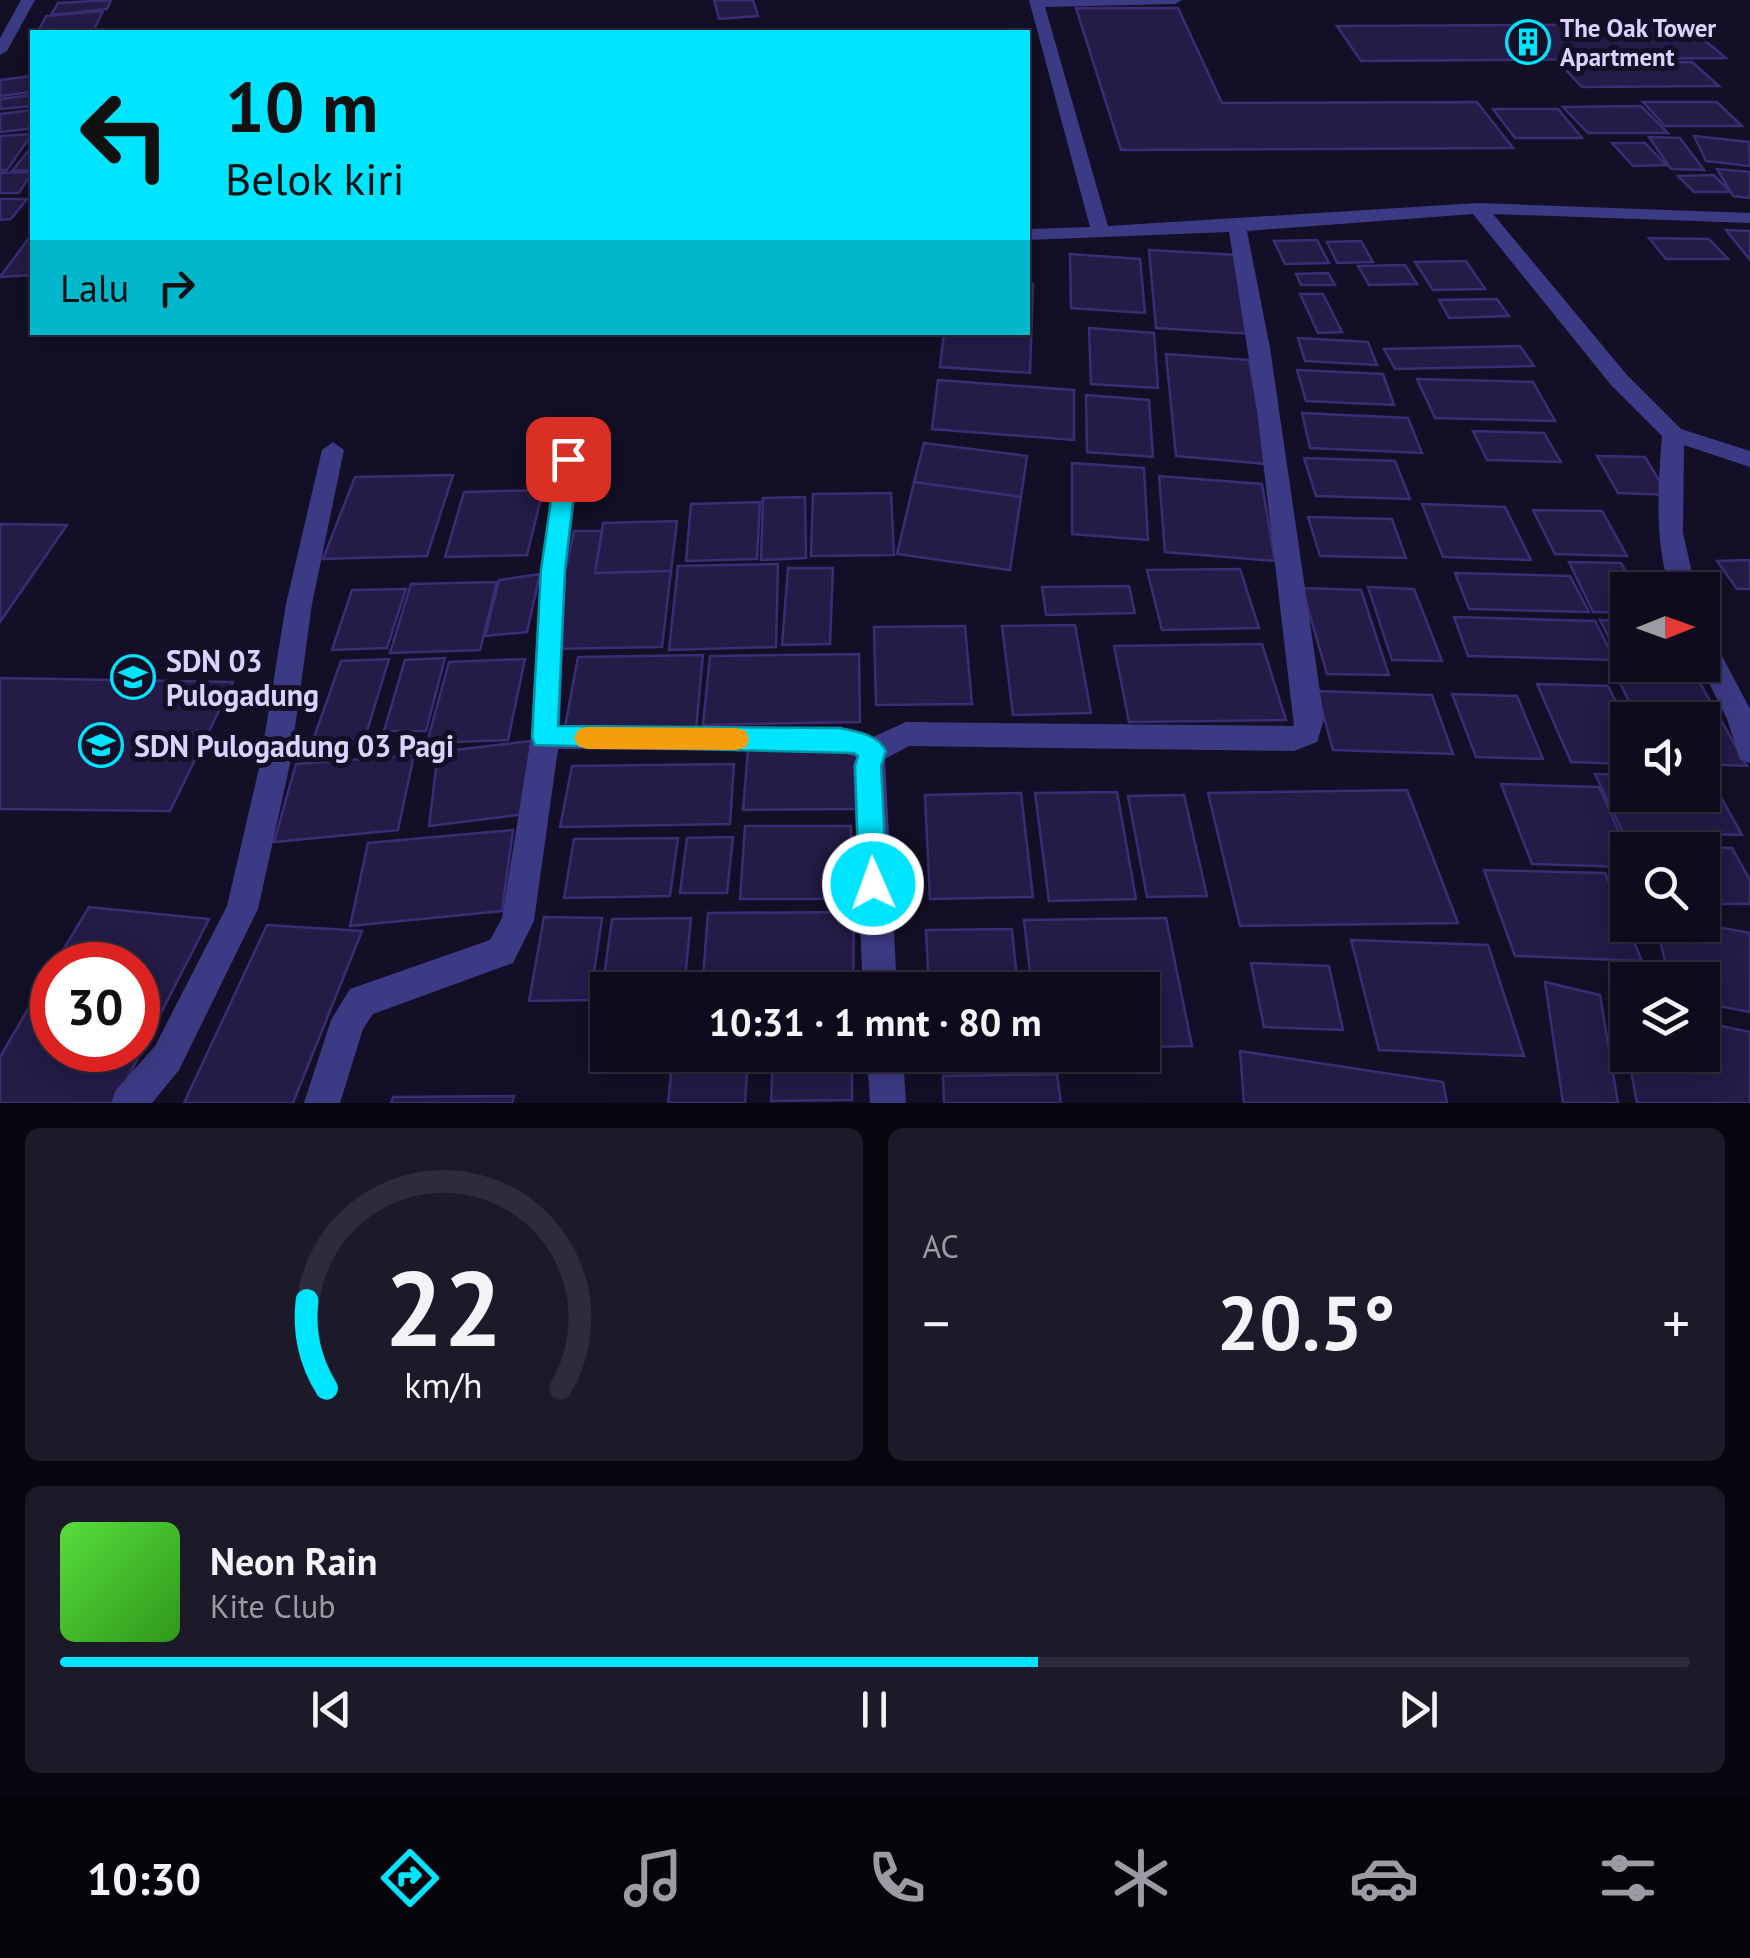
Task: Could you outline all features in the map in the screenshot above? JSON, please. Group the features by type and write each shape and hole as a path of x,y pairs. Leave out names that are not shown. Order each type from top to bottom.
{"street":[{"path":"0,51 28,0"},
{"path":"1100,231 1037,2 1175,0"},
{"path":"1030,235 1237,226 1478,208 1750,218"},
{"path":"1478,208 1619,380 1674,434 1750,459"},
{"path":"879,972 868,766 873,751 906,734 1294,739 1307,733 1310,719 1285,563 1256,315 1237,226"},
{"path":"1674,434 1670,484 1676,572"},
{"path":"129,1103 166,1058 242,909 274,764 300,604 333,450"},
{"path":"322,1103 348,1020 362,1001 501,952 518,920 545,737 553,570 568,459"},
{"path":"1720,678 1741,719 1750,752"},
{"path":"545,737 840,740 873,751"},
{"path":"886,1072 888,1103"}],"building":[{"path":"111,0 107,9 51,15 58,3"},
{"path":"714,0 753,0 758,16 719,19"},
{"path":"1076,8 1178,8 1222,103 1477,102 1513,148 1121,150"},
{"path":"103,11 94,30 39,30 46,16"},
{"name":"The Oak Tower Apartment","path":"1685,24 1726,58 1361,61 1337,26"},
{"path":"1692,62 1719,86 1582,87 1559,63"},
{"path":"30,76 30,92 0,96 0,80"},
{"path":"30,95 30,106 0,109 0,99"},
{"path":"1643,102 1717,102 1742,126 1665,126"},
{"path":"1641,106 1668,133 1588,133 1563,107"},
{"path":"1493,109 1558,109 1582,138 1515,138"},
{"path":"30,110 28,129 0,132 0,114"},
{"path":"30,134 7,170 0,170 0,136"},
{"path":"1694,136 1749,142 1750,166 1706,161"},
{"path":"1649,137 1680,138 1704,170 1671,169"},
{"path":"1612,143 1645,143 1666,165 1633,166"},
{"path":"28,151 30,170 12,171"},
{"path":"1717,169 1750,172 1750,198 1733,196"},
{"path":"30,172 30,175 19,193 0,193 0,173"},
{"path":"1714,175 1730,192 1694,192 1678,176"},
{"path":"0,199 27,199 11,219 0,220"},
{"path":"1726,230 1750,231 1750,260"},
{"path":"30,237 30,275 0,277"},
{"path":"1649,238 1709,239 1728,259 1666,259"},
{"path":"1317,240 1329,263 1285,264 1274,241"},
{"path":"1361,241 1373,262 1337,263 1327,242"},
{"path":"1149,250 1238,255 1252,334 1156,328"},
{"path":"1070,254 1140,259 1145,313 1071,308"},
{"path":"1466,261 1485,289 1433,290 1415,262"},
{"path":"1405,265 1417,284 1369,285 1358,266"},
{"path":"1328,273 1335,285 1301,285 1296,274"},
{"path":"1033,284 1030,373 940,367 944,335 1030,335"},
{"path":"1300,294 1323,294 1342,332 1318,333"},
{"path":"1497,299 1509,316 1449,318 1439,300"},
{"path":"1089,328 1154,333 1158,388 1091,384"},
{"path":"1298,338 1368,342 1377,365 1305,361"},
{"path":"1520,346 1534,366 1395,369 1384,349"},
{"path":"1166,354 1249,360 1268,464 1176,456"},
{"path":"1297,370 1383,374 1394,405 1306,401"},
{"path":"1417,379 1533,382 1555,421 1435,418"},
{"path":"938,380 1074,390 1074,440 932,429"},
{"path":"1086,395 1149,400 1153,457 1087,452"},
{"path":"1302,413 1408,418 1422,453 1310,448"},
{"path":"1473,431 1544,433 1561,462 1487,460"},
{"path":"924,443 1027,456 1021,497 914,482"},
{"path":"1597,456 1645,457 1668,495 1618,493"},
{"path":"1304,458 1395,461 1410,499 1316,496"},
{"path":"1072,463 1144,468 1148,540 1072,534"},
{"path":"453,475 427,556 323,559 355,477"},
{"path":"1159,476 1262,484 1275,561 1165,552"},
{"path":"914,482 1021,497 1010,570 897,554"},
{"path":"543,490 527,555 445,557 464,492"},
{"path":"891,493 894,555 811,556 813,494"},
{"path":"805,497 806,558 761,560 763,498"},
{"path":"760,502 757,559 686,561 691,504"},
{"path":"1422,504 1505,507 1531,560 1443,557"},
{"path":"1533,510 1602,511 1627,556 1555,554"},
{"path":"1308,517 1392,519 1406,558 1320,556"},
{"path":"677,521 671,571 595,573 603,523"},
{"path":"0,524 67,525 0,622"},
{"path":"574,531 602,531 595,573 671,571 662,647 549,649"},
{"path":"1750,560 1750,589 1737,589 1717,561"},
{"path":"1569,562 1621,563 1626,572 1610,572 1610,612 1593,612"},
{"path":"778,564 776,647 669,650 678,566"},
{"path":"788,568 833,568 830,644 782,645"},
{"path":"1240,569 1259,628 1162,630 1147,570"},
{"path":"1455,573 1570,576 1589,612 1469,609"},
{"path":"540,574 527,632 485,636 499,580"},
{"path":"497,582 480,650 390,653 411,584"},
{"path":"1129,586 1135,613 1046,615 1042,587"},
{"path":"1368,587 1414,589 1442,661 1392,660"},
{"path":"1302,588 1361,590 1389,675 1327,674"},
{"path":"406,589 387,648 332,650 352,590"},
{"path":"1454,617 1595,621 1610,650 1610,660 1468,656"},
{"path":"1600,620 1610,620 1610,640"},
{"path":"1075,625 1091,713 1013,715 1002,626"},
{"path":"965,626 972,704 876,705 874,627"},
{"path":"1262,644 1286,720 1129,722 1114,646"},
{"path":"859,654 860,722 703,725 710,656"},
{"path":"703,655 696,729 564,732 578,657"},
{"path":"445,658 426,731 384,731 405,660"},
{"path":"389,659 363,744 311,746 341,661"},
{"path":"525,659 508,740 427,743 449,662"},
{"name":"SDN Pulogadung 03 Pagi","path":"0,678 233,682 170,811 0,809"},
{"path":"1619,682 1699,682 1711,702 1629,702"},
{"path":"1537,684 1608,686 1616,702 1610,702 1610,763 1571,762"},
{"path":"1317,691 1432,695 1453,754 1333,750"},
{"path":"1452,694 1517,696 1543,759 1476,757"},
{"path":"1720,718 1747,766 1720,765"},
{"path":"531,741 526,814 429,826 438,752"},
{"path":"859,748 858,809 743,810 748,749"},
{"path":"414,755 398,830 274,842 296,764"},
{"path":"734,764 730,824 560,827 572,766"},
{"path":"1595,774 1610,774 1610,805"},
{"path":"1501,784 1599,787 1619,832 1610,832 1610,866 1532,864"},
{"path":"1407,790 1458,923 1240,926 1208,793"},
{"path":"1117,792 1136,899 1049,901 1035,793"},
{"path":"1021,793 1033,897 930,899 925,795"},
{"path":"1184,795 1207,896 1147,897 1128,796"},
{"path":"1720,796 1742,835 1720,832 1623,832 1613,812 1720,812"},
{"path":"745,826 851,826 851,899 740,899"},
{"path":"513,830 502,911 350,926 368,843"},
{"path":"733,837 727,893 680,893 687,838"},
{"path":"678,838 670,896 564,898 574,839"},
{"path":"1720,848 1732,848 1750,880 1750,904 1720,904"},
{"path":"1484,870 1605,873 1610,885 1610,942 1634,942 1642,961 1515,956"},
{"path":"89,907 209,919 160,1015 160,942 68,942"},
{"path":"854,912 853,972 703,972 708,913"},
{"path":"544,917 602,918 594,972 590,972 590,1000 529,1001"},
{"path":"691,918 686,972 605,972 612,919"},
{"path":"1166,918 1192,1046 1160,1047 1160,972 1030,972 1024,920"},
{"path":"267,925 362,931 293,1103 184,1103"},
{"path":"1720,927 1750,933 1750,1012 1720,1006 1720,962 1665,962 1660,942 1720,942"},
{"path":"1012,929 1016,972 928,972 926,930"},
{"path":"1351,940 1488,945 1524,1056 1379,1050"},
{"path":"1251,963 1329,966 1343,1030 1264,1027"},
{"path":"1545,982 1600,995 1618,1103 1563,1103"},
{"path":"30,1006 30,1072 131,1072 115,1103 0,1103 0,1057"},
{"path":"1720,1026 1750,1032 1750,1103 1637,1103 1631,1072 1720,1072"},
{"path":"1240,1051 1443,1082 1447,1103 1244,1103"},
{"path":"671,1072 747,1072 745,1103 668,1103"},
{"path":"772,1072 852,1072 852,1100 771,1101"},
{"path":"1057,1074 1061,1103 944,1103 943,1076"},
{"path":"514,1096 512,1103 391,1103 393,1097"}],"slow traffic":[{"path":"587,738 736,739"}],"place":[{"name":"The Oak Tower Apartment","path":"1528,42"},
{"name":"SDN 03 Pulogadung","path":"133,677"},
{"name":"SDN Pulogadung 03 Pagi","path":"101,745"}],"route":[{"path":"568,459 553,570 545,737 840,740 860,744 873,751 868,766 873,884"}]}
